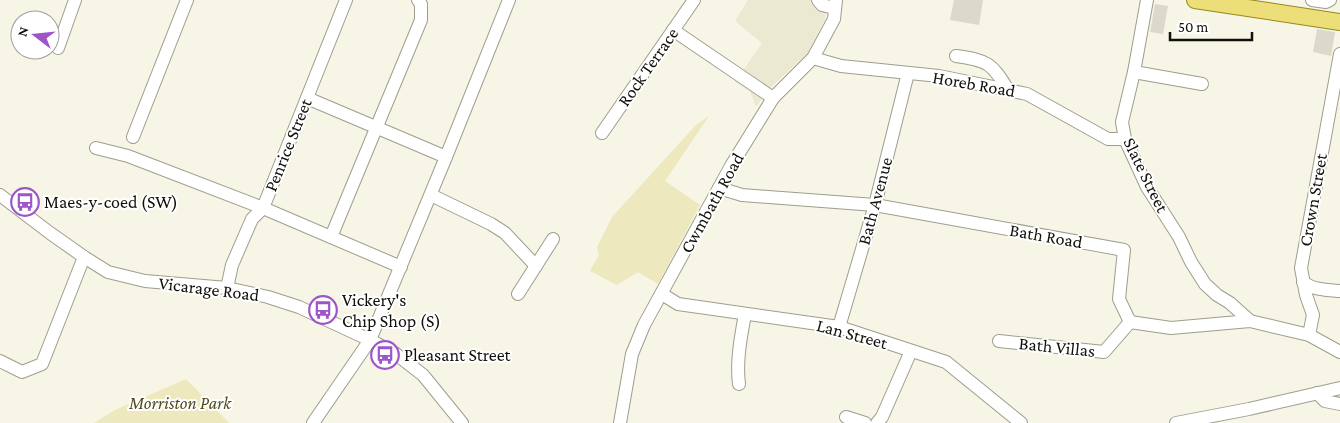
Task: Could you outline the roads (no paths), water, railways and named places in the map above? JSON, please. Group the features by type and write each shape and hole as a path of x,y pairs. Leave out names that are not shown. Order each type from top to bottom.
{"main road":[{"path":"1195,0 1340,22"}],"street":[{"path":"60,42 75,0"},
{"path":"134,137 187,0"},
{"name":"Penrice Street","path":"227,288 232,265 252,219 263,208 346,0"},
{"path":"331,237 421,20 421,4 418,0"},
{"path":"313,423 370,340 431,195 509,0"},
{"name":"Rock Terrace","path":"602,133 694,0"},
{"path":"818,0 822,5 835,4"},
{"name":"Slate Street","path":"1147,0 1134,72 1122,122 1125,139 1147,187 1205,284 1250,321"},
{"path":"1312,0 1326,2 1330,0"},
{"name":"Cwmbath Road","path":"620,423 632,354 644,325 731,166 772,98 813,58 834,19 835,4"},
{"path":"673,30 772,98"},
{"name":"Crown Street","path":"1309,334 1314,316 1306,295 1300,268 1340,54"},
{"path":"956,56 973,58 986,63 996,70 1008,90"},
{"name":"Horeb Road","path":"813,58 842,66 939,76 1027,94 1108,139 1125,139"},
{"path":"1134,72 1202,84"},
{"name":"Bath Avenue","path":"839,328 875,205 908,73"},
{"path":"307,98 446,157"},
{"path":"96,148 128,156 263,208 400,267"},
{"name":"Bath Road","path":"719,188 742,195 875,205 1124,250 1119,299 1130,322"},
{"name":"Vicarage Road","path":"0,195 50,233 108,272 145,281 227,288 268,297 299,307 370,340 396,354 422,375 462,423"},
{"path":"431,195 491,224 505,233 536,266"},
{"path":"518,294 553,239"},
{"path":"0,360 22,372 42,364 84,257"},
{"path":"1303,282 1308,286 1322,290 1340,291"},
{"name":"Lan Street","path":"662,294 678,304 839,328 946,362 1021,423"},
{"path":"739,384 739,356 745,314"},
{"path":"1130,322 1171,328 1250,321 1309,334 1340,352"},
{"name":"Bath Villas","path":"999,341 1104,352 1130,322"},
{"path":"878,423 911,351"},
{"path":"1176,423 1250,409 1340,388"},
{"path":"1317,393 1325,401 1340,404"},
{"path":"846,416 865,423"}],"place":[{"name":"Maes-y-coed (SW)","path":"25,202"},
{"name":"Vickery's Chip Shop (S)","path":"323,310"},
{"name":"Pleasant Street","path":"385,355"}],"park label":[{"name":"Morriston Park","path":"180,403"}]}
